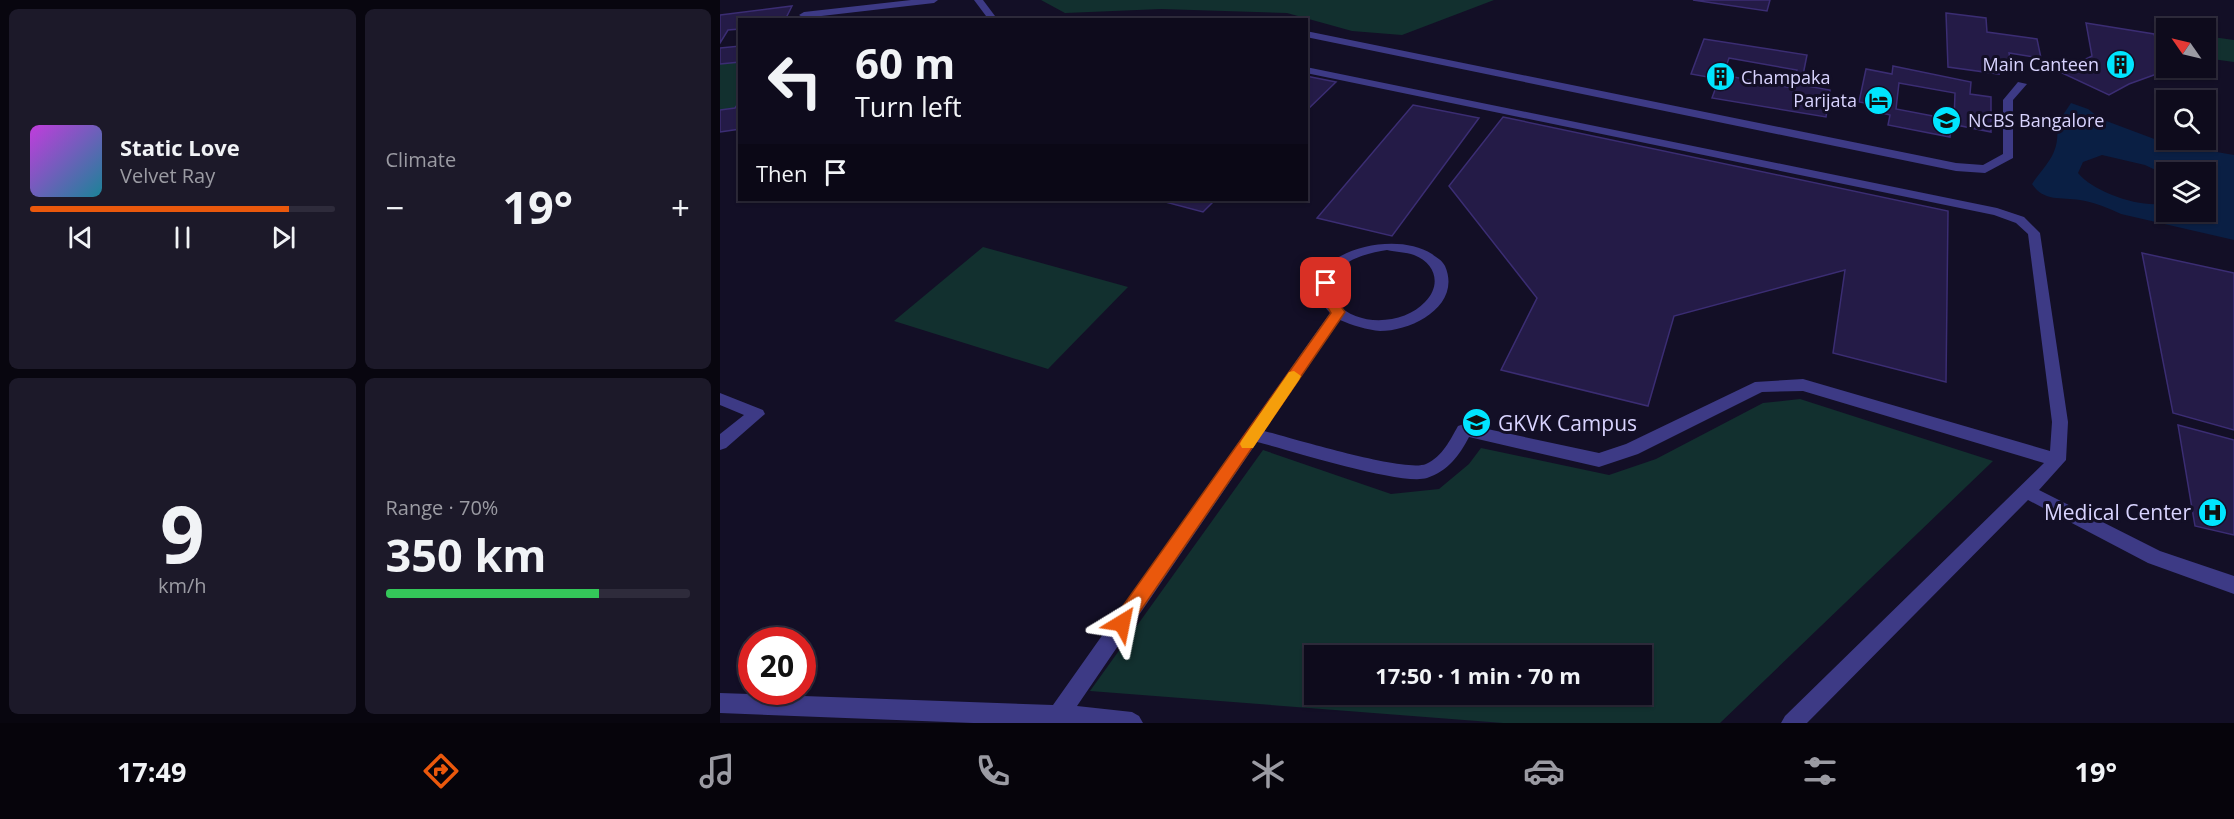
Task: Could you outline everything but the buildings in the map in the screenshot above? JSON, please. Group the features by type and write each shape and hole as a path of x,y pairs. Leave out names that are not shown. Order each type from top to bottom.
{"lane":[{"path":"804,15 934,0"},
{"path":"978,0 992,18"},
{"path":"1308,34 1956,167 1985,169 2009,156 2008,100 2022,84"},
{"path":"1308,70 1997,212 2020,220 2034,233 2060,422 2058,460 1792,723"},
{"path":"1404,247 1425,255 1441,270 1444,282 1441,296 1431,308 1416,317 1396,324 1376,325 1358,322 1338,312 1326,294 1326,283 1331,271 1341,261 1355,253 1371,248 1404,247"},
{"path":"1056,717 1338,312"},
{"path":"1254,435 1396,470 1422,473 1442,463 1456,448 1464,430 1599,460 1632,449 1760,387 1803,385 2058,460"},
{"path":"720,399 757,414 720,443"},
{"path":"2026,491 2154,557 2234,585"},
{"path":"720,703 1090,717 1132,723"}],"green space":[{"path":"1041,0 1494,0 1402,35 1352,31 1287,13 1161,9 1065,13"},
{"path":"2216,38 2234,40 2234,62 2216,60"},
{"path":"738,62 738,103 735,108 720,110 720,64"},
{"path":"983,247 1128,287 1048,369 894,321"},
{"path":"1800,399 1993,461 1720,723 1503,723 1090,691 1263,450 1391,494 1439,489 1469,464 1481,448 1609,475 1656,459 1763,403"}],"water":[{"path":"2071,103 2088,109 2101,119 2156,140 2156,150 2205,150 2234,155 2234,240 2121,214 2090,202 2053,198 2042,194 2032,184 2052,157 2057,143 2057,124"}],"slow traffic":[{"path":"1247,444 1294,376"}],"place":[{"name":"Main Canteen","path":"2120,64"},
{"name":"Champaka","path":"1720,77"},
{"name":"Parijata","path":"1878,100"},
{"name":"NCBS Bangalore","path":"1947,120"},
{"name":"GKVK Campus","path":"1477,423"},
{"name":"Medical Center","path":"2212,512"}],"route":[{"path":"1122,623 1338,312 1326,294 1326,283"}]}
